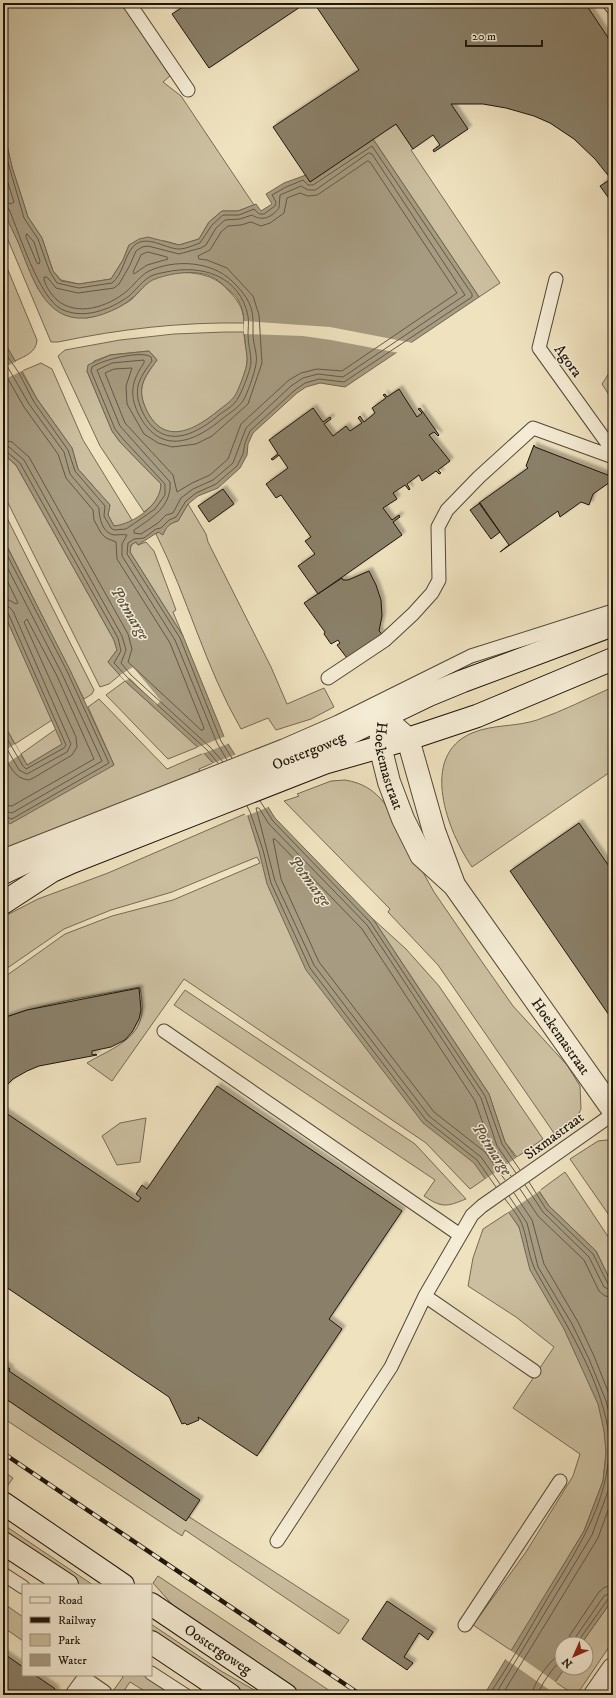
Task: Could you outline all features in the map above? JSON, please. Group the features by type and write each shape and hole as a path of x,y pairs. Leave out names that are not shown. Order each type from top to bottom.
{"main road":[{"name":"Oostergoweg","path":"3,873 31,860 264,770 327,744 383,717 463,682 613,625"},
{"name":"Oostergoweg","path":"264,770 324,763 408,739 477,716 613,659"},
{"name":"Hoekemastraat","path":"383,717 408,739 434,831 454,884"},
{"name":"Hoekemastraat","path":"383,717 380,746 389,782 403,819 421,855 454,884 613,1110"},
{"name":"Oostergoweg","path":"3,903 52,872 224,785"},
{"path":"3,1503 122,1584"},
{"path":"3,1542 66,1584"},
{"name":"Oostergoweg","path":"152,1605 286,1695"},
{"name":"Oostergoweg","path":"152,1643 230,1695"},
{"path":"595,1695 613,1670"},
{"path":"77,1695 85,1684 101,1695"}],"lane":[{"path":"129,3 188,90"},
{"path":"610,3 613,8"},
{"name":"Agora","path":"556,279 539,348 613,451"},
{"path":"328,678 385,640 432,593 439,580 438,528 447,510 479,477 533,428 613,457"},
{"name":"Oostergoweg","path":"3,856 224,785 264,770 338,722 471,656 613,611"},
{"path":"164,1031 460,1235"},
{"name":"Sixmastraat","path":"277,1540 391,1367 425,1296 472,1216 482,1206 613,1114"},
{"path":"425,1296 534,1371"},
{"path":"465,1625 560,1481"},
{"path":"3,1574 22,1586"},
{"path":"152,1674 184,1695"}],"green space":[{"path":"3,3 121,3 170,76 163,82 181,96 254,205 238,211 222,211 209,222 199,239 179,245 165,241 129,245 123,260 111,279 79,284 61,280 53,271 42,238 28,217 12,167 3,128"},
{"path":"396,124 413,149 411,150 500,283 479,297 373,139"},
{"path":"3,206 38,289 86,318 121,306 131,300 147,283 153,279 171,274 191,273 210,277 225,287 239,303 243,312 244,323 151,327 51,342 3,228"},
{"path":"3,258 37,340 35,348 32,351 26,356 15,361 3,340"},
{"path":"244,332 247,365 235,397 209,418 190,429 180,432 171,432 162,429 146,410 142,395 143,384 148,372 157,360 149,351 110,355 94,361 87,371 112,431 120,442 161,484 158,497 144,512 100,446 58,356 65,350 120,340 174,334"},
{"path":"41,363 52,369 83,440 132,520 125,525 114,526 108,515 110,505 78,469 72,448 37,399 22,371"},
{"path":"613,367 613,401 602,384"},
{"path":"3,454 16,465 114,640 117,650 108,662 120,675 109,684 100,687 3,493"},
{"path":"188,504 206,534 208,542 271,667 287,704 324,688 334,707 311,719 276,730 268,718 241,729 217,681 178,583 156,534 170,524 178,521"},
{"path":"3,510 94,690 92,694 84,699 3,538"},
{"path":"136,542 138,545 146,542 154,551 176,610 173,612 183,636 130,552 131,545"},
{"path":"3,611 52,720 15,744 3,723"},
{"path":"125,681 198,747 168,759 106,695"},
{"path":"613,687 613,770 472,867 454,835 447,815 443,796 442,776 446,759 456,744 472,733 480,730 537,720 566,709"},
{"path":"99,699 167,769 204,753 213,763 199,769 200,771 3,850 3,810 114,765 88,707"},
{"path":"56,729 63,744 27,765 21,754"},
{"path":"345,780 368,788 385,804 434,892 480,959 513,1006 567,1065 580,1086 581,1109 575,1121 556,1136 438,965 388,912 390,909 284,801 299,796 297,794 331,781"},
{"path":"247,813 486,1178 470,1189 426,1143 184,979 112,1081 87,1063 121,1044 135,1030 140,1022 142,1012 140,987 36,1008 3,1018 3,978 65,934 112,916 173,900 260,863 257,857 172,892 111,910 64,929 3,971 3,917 38,899 108,873"},
{"path":"373,919 406,949 439,986 543,1139 517,1157 505,1142 489,1094"},
{"path":"185,990 415,1144 466,1199 454,1204 444,1205 435,1203 424,1196 435,1180 174,1005"},
{"path":"146,1118 140,1162 117,1165 102,1136 120,1123"},
{"path":"598,1141 613,1141 613,1221 570,1159"},
{"path":"565,1172 613,1244 613,1286 596,1251 549,1206 539,1191"},
{"path":"509,1212 519,1227 604,1392 606,1453 603,1481 584,1531 512,1651 473,1625 526,1552 573,1476 580,1454 513,1408 554,1347 516,1317 468,1286 473,1258 483,1229"},
{"path":"3,1391 191,1518 349,1620 339,1634 185,1530 182,1536 3,1418"},
{"path":"3,1471 13,1478 3,1492"},
{"path":"7,1527 92,1584 79,1584 3,1533"},
{"path":"158,1576 336,1695 299,1695 185,1619 153,1583"},
{"path":"613,1599 613,1641 594,1669 594,1636 587,1636"},
{"path":"3,1603 22,1616 22,1640 3,1627"},
{"path":"152,1625 221,1671 263,1695 242,1695 152,1634"},
{"path":"122,1676 146,1676 174,1695 151,1695 130,1682 121,1695 113,1691 123,1677"},
{"path":"559,1676 589,1676 580,1690 572,1693 555,1682"}],"water":[{"name":"Potmarge","path":"3,128 12,167 28,217 42,238 53,271 61,281 79,284 111,279 123,260 129,245 139,239 148,237 179,245 199,239 209,222 222,211 238,211 256,204 261,211 272,204 266,194 284,183 306,175 310,182 373,139 479,297 345,387 320,383 306,387 297,393 253,433 248,444 247,455 240,468 218,488 198,496 188,504 178,521 169,526 163,535 158,532 138,545 136,542 131,545 130,552 183,636 225,739 275,818 373,919 489,1094 505,1142 549,1206 596,1251 613,1286 613,1599 587,1636 554,1636 554,1676 559,1676 546,1695 484,1695 584,1531 603,1481 606,1453 604,1431 598,1404 564,1329 530,1270 519,1227 474,1163 423,1123 306,970 267,884 259,851 247,813 213,763 204,753 125,681 108,662 117,650 114,640 16,465 3,454 3,340 37,399 72,448 78,469 110,505 108,515 114,526 129,522 145,512 160,492 161,484 120,442 112,431 87,371 88,365 110,355 149,351 157,360 145,378 143,384 142,396 147,411 154,422 163,429 172,432 191,428 210,417 229,402 234,397 240,386 247,363 241,305 235,296 215,279 207,275 190,272 171,274 152,280 127,302 98,316 86,318 71,317 59,312 49,304 34,281 7,219 3,205"},
{"path":"3,539 70,670 114,765 10,824 3,818 3,723 27,765 62,744 3,611"}],"pier":[{"path":"244,321 330,327 413,343 399,353 303,336 244,334"},
{"path":"17,361 24,370 3,380 3,368"},
{"path":"133,667 161,701 156,705 130,678 125,681 120,675"},
{"path":"226,736 230,743 202,754 196,748"},
{"path":"15,744 21,754 3,766 3,752"},
{"path":"237,754 271,806 246,816 211,764"},
{"path":"519,1156 541,1190 507,1213 484,1180"},
{"path":"510,1650 557,1683 551,1691 505,1659"}],"building":[{"path":"189,3 306,3 209,68 172,14"},
{"path":"314,3 585,3 609,39 613,38 610,40 613,45 613,204 600,186 611,179 595,159 574,139 550,123 534,116 506,108 483,104 451,104 468,129 434,152 433,150 440,145 433,135 413,149 396,124 310,182 273,127 359,70"},
{"path":"399,389 417,417 422,413 418,409 420,408 439,435 438,436 434,432 429,435 450,461 438,470 441,473 439,474 436,471 422,481 419,475 407,484 410,489 409,490 405,485 393,493 397,499 383,508 392,520 399,515 400,517 393,522 402,535 318,594 298,566 315,554 305,541 311,537 281,495 276,498 266,484 288,468 279,455 273,460 271,459 278,454 269,440 313,408 323,422 330,417 331,419 324,424 333,436 346,426 350,431 362,423 358,418 360,416 364,422 375,413 372,408 386,398 383,395 385,394 387,397"},
{"path":"534,445 535,447 613,477 613,480 593,494 589,505 581,502 560,517 558,511 500,552 509,545 479,503 528,468 526,466"},
{"path":"223,489 234,504 209,522 198,506"},
{"path":"480,503 500,532 491,539 470,510"},
{"path":"369,571 381,600 382,616 379,631 382,634 347,658 337,645 340,643 338,640 331,644 324,634 325,632 304,603 342,578 343,580 348,580"},
{"path":"579,823 613,872 613,1021 510,871"},
{"path":"139,988 141,1010 139,1019 132,1032 125,1040 111,1047 92,1051 92,1055 97,1055 39,1066 13,1079 3,1089 3,1018 27,1010"},
{"path":"217,1086 402,1211 329,1319 342,1329 257,1456 198,1417 199,1420 187,1425 185,1423 182,1424 169,1397 3,1285 3,1111 138,1202 141,1198 136,1194 142,1185 147,1189"},
{"path":"3,1364 10,1369 9,1371 200,1500 186,1521 3,1397"},
{"path":"387,1601 433,1632 428,1640 419,1633 404,1657 413,1663 407,1670 362,1639"},
{"path":"3,1653 22,1666 22,1676 36,1676 56,1691 55,1695 3,1695"}],"railway":[{"path":"3,1453 361,1695"}]}
